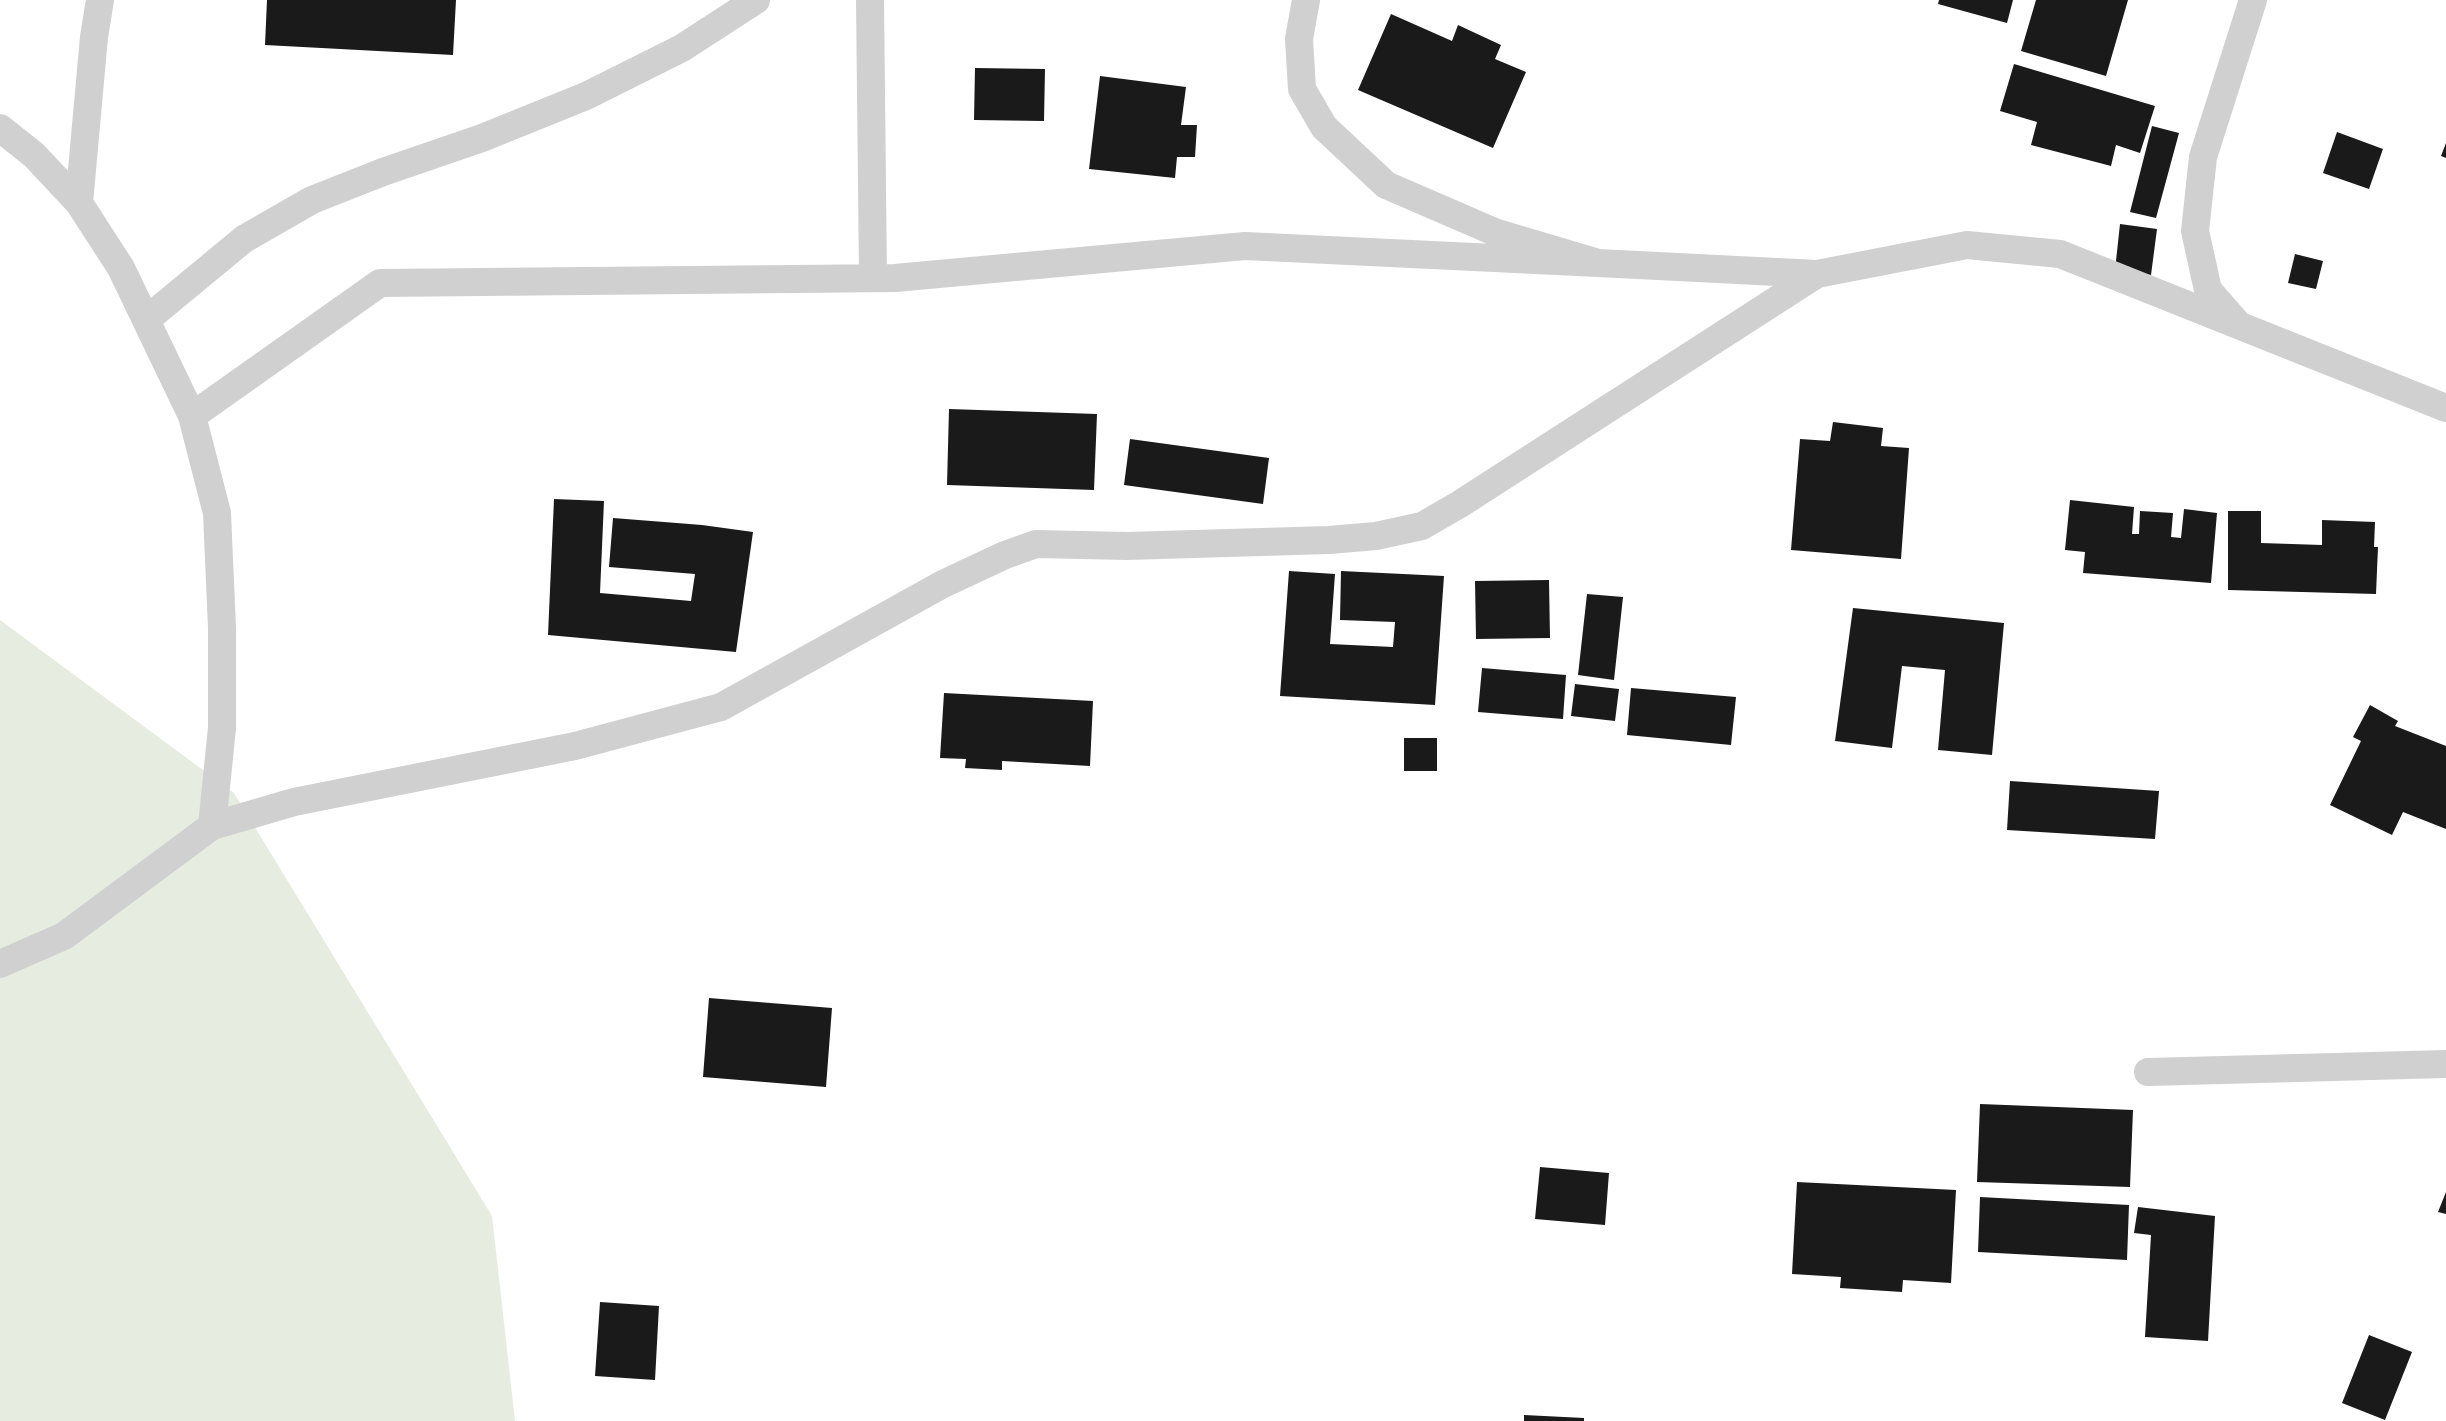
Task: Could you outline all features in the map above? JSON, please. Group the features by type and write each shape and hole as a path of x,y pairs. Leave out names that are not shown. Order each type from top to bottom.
{"street":[{"path":"79,203 94,37 100,0"},
{"path":"146,320 244,239 312,200 384,172 482,138 586,96 682,48 756,0"},
{"path":"870,0 873,278"},
{"path":"1306,0 1299,39 1302,89 1324,127 1386,185 1497,234 1598,264"},
{"path":"2241,328 2208,290 2195,231 2203,157 2253,0"},
{"path":"0,128 34,154 79,203 121,268 192,416 217,513 218,532 222,628 222,728 212,826"},
{"path":"192,416 380,283 895,278 1245,246 1817,274 1967,245 2060,254 2241,328 2446,408"},
{"path":"0,964 64,936 212,826 294,802 575,746 721,707 943,584 1005,555 1036,544 1127,546 1329,540 1376,536 1422,526 1460,504 1817,274"},
{"path":"2148,1072 2446,1064"}],"shaded area":[{"path":"0,620 234,793 492,1216 515,1421 0,1421"}],"building":[{"path":"267,0 456,0 453,55 265,45"},
{"path":"1939,0 2013,0 2007,23 1938,4"},
{"path":"2036,0 2128,0 2106,76 2021,51"},
{"path":"1391,14 1452,41 1458,25 1501,45 1495,59 1526,72 1493,148 1358,90"},
{"path":"2014,64 2155,106 2140,153 2116,145 2111,166 2031,145 2037,122 2000,111"},
{"path":"975,68 1045,69 1044,121 974,120"},
{"path":"1100,76 1186,87 1181,125 1197,125 1195,157 1177,157 1175,178 1089,169"},
{"path":"2152,126 2179,133 2156,218 2130,212"},
{"path":"2337,132 2383,149 2369,189 2323,173"},
{"path":"2446,143 2446,158 2441,156"},
{"path":"2120,224 2157,229 2151,275 2115,270"},
{"path":"2295,254 2323,261 2316,289 2288,283"},
{"path":"949,409 1097,414 1094,490 947,485"},
{"path":"1833,422 1883,428 1881,446 1909,448 1901,559 1791,550 1800,439 1830,441"},
{"path":"1130,439 1269,458 1263,504 1124,485"},
{"path":"554,499 604,501 600,593 691,601 695,574 609,567 613,518 702,525 753,532 736,652 548,635"},
{"path":"2070,500 2134,507 2132,534 2139,534 2140,511 2173,513 2171,537 2181,538 2184,509 2217,513 2211,583 2083,573 2085,552 2065,550"},
{"path":"2228,511 2261,511 2261,543 2322,545 2322,520 2375,522 2374,547 2378,547 2376,594 2228,590"},
{"path":"1289,571 1335,574 1330,644 1393,647 1395,622 1340,620 1341,571 1444,576 1435,705 1280,696"},
{"path":"1549,580 1550,638 1476,639 1475,581"},
{"path":"1587,594 1623,597 1614,680 1578,675"},
{"path":"1853,608 2004,623 1992,755 1938,750 1945,670 1902,666 1892,748 1835,741"},
{"path":"1482,668 1566,675 1563,719 1478,712"},
{"path":"1575,684 1619,689 1615,721 1571,716"},
{"path":"1631,688 1736,697 1731,745 1627,735"},
{"path":"944,693 1093,701 1090,766 1002,761 1002,770 965,768 966,759 940,758"},
{"path":"2370,705 2398,721 2395,726 2446,746 2446,829 2403,812 2392,835 2330,805 2361,741 2353,737"},
{"path":"1404,738 1437,738 1437,771 1404,771"},
{"path":"2010,781 2159,791 2155,839 2007,830"},
{"path":"709,998 832,1008 826,1087 703,1077"},
{"path":"1980,1104 2133,1110 2130,1187 1977,1182"},
{"path":"1540,1167 1609,1173 1605,1225 1535,1219"},
{"path":"1797,1182 1956,1190 1951,1283 1903,1280 1902,1292 1840,1288 1841,1277 1792,1274"},
{"path":"2446,1192 2446,1214 2438,1212"},
{"path":"1980,1197 2129,1205 2127,1260 1978,1252"},
{"path":"2138,1207 2215,1216 2208,1341 2145,1337 2151,1235 2134,1233"},
{"path":"600,1302 659,1306 655,1380 595,1376"},
{"path":"2369,1335 2412,1352 2385,1420 2342,1403"},
{"path":"1524,1415 1584,1418 1584,1421 1524,1421"}]}
